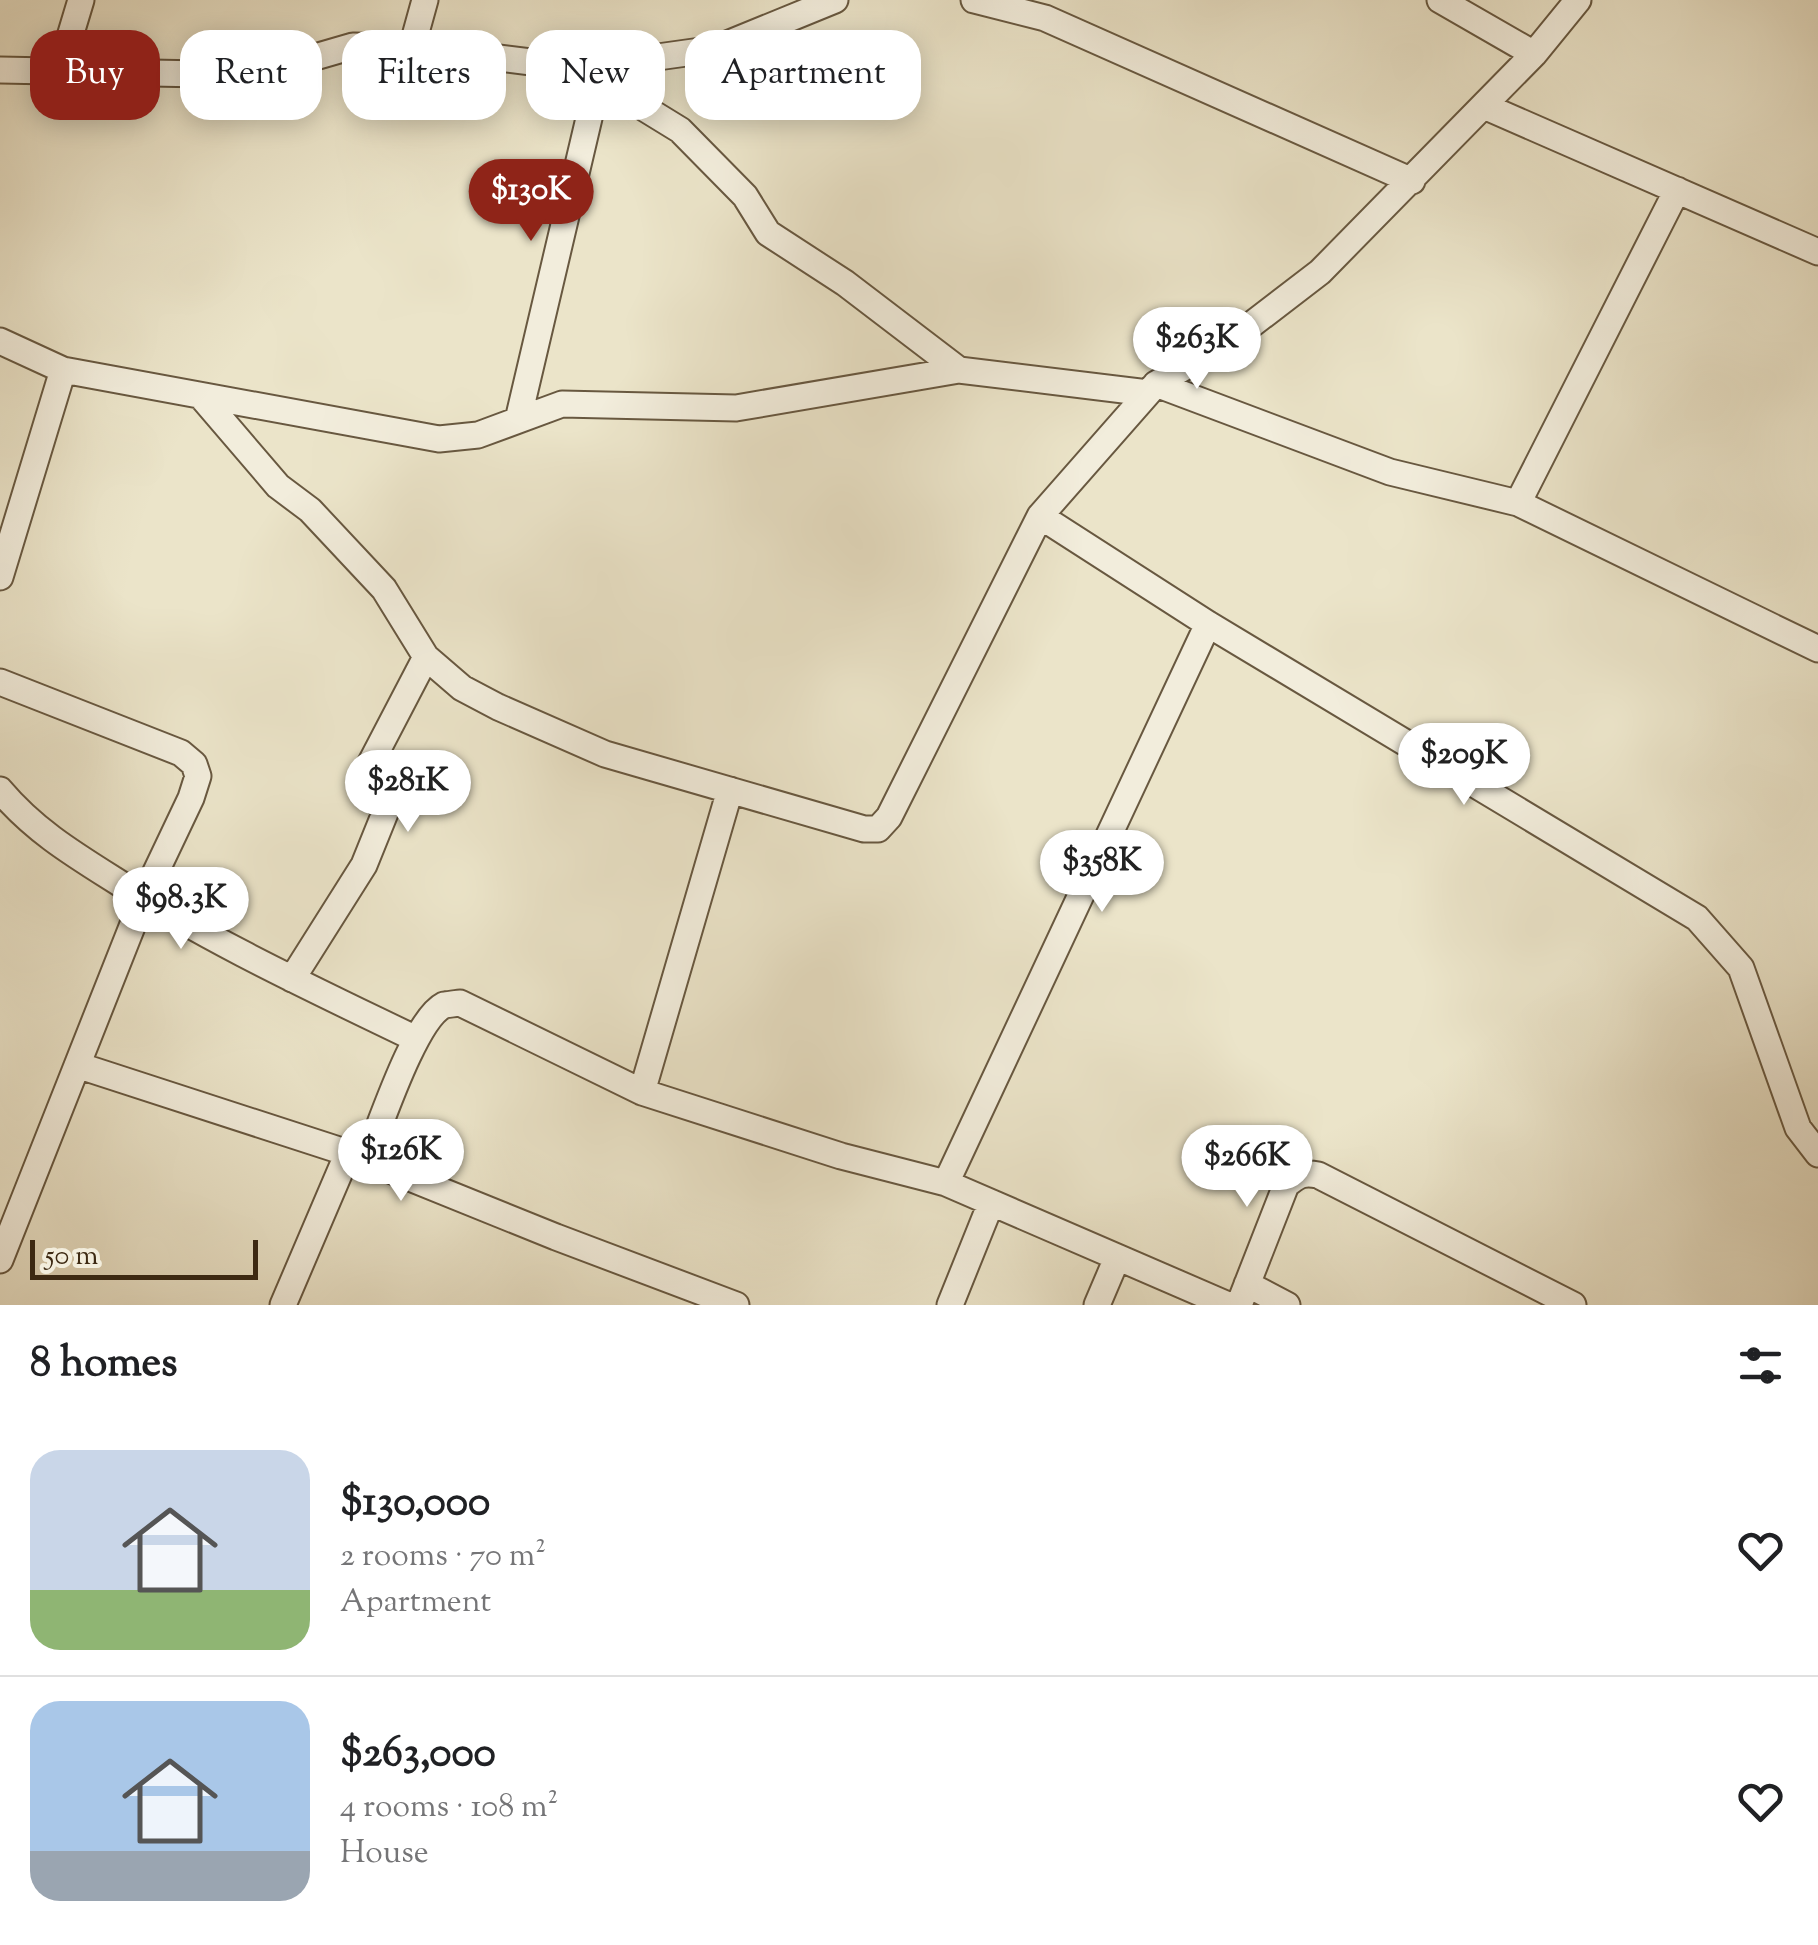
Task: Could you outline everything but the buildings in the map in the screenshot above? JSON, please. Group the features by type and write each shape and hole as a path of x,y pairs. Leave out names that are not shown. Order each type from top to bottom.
{"street":[{"path":"72,30 81,0"},
{"path":"417,30 425,0"},
{"path":"665,59 715,49 835,0"},
{"path":"974,0 1045,18 1412,181"},
{"path":"1440,0 1534,54"},
{"path":"201,396 278,486 310,510 384,589 426,657 462,688 605,754 864,829 878,828 889,817 1040,516 1152,388 1234,338 1320,272 1534,54 1578,0"},
{"path":"160,74 253,75 342,49"},
{"path":"0,70 30,72"},
{"path":"1484,106 1818,252"},
{"path":"518,420 579,120"},
{"path":"664,120 680,130 745,196 768,233 845,283 960,370"},
{"path":"1518,504 1677,190"},
{"path":"0,342 63,370 439,439 478,435 562,404 736,408 960,370 1152,388 1390,472 1518,504 1818,649"},
{"path":"0,577 63,370"},
{"path":"1040,516 1208,624 1697,918 1742,968 1798,1128 1818,1154"},
{"path":"946,1183 1208,624"},
{"path":"292,979 374,846 385,814 367,783 366,772 426,657"},
{"path":"0,682 180,753 194,764 198,776 144,899 0,1260"},
{"path":"0,790 24,819 144,899 292,979 416,1039"},
{"path":"642,1092 730,790"},
{"path":"283,1305 416,1039 445,1005 460,1003 642,1092 841,1156 946,1183 1228,1305"},
{"path":"80,1066 358,1157 736,1305"},
{"path":"1287,1305 1243,1294 1286,1185 1299,1174 1308,1173 1574,1305"},
{"path":"950,1305 990,1203"},
{"path":"1097,1305 1117,1258"}]}
